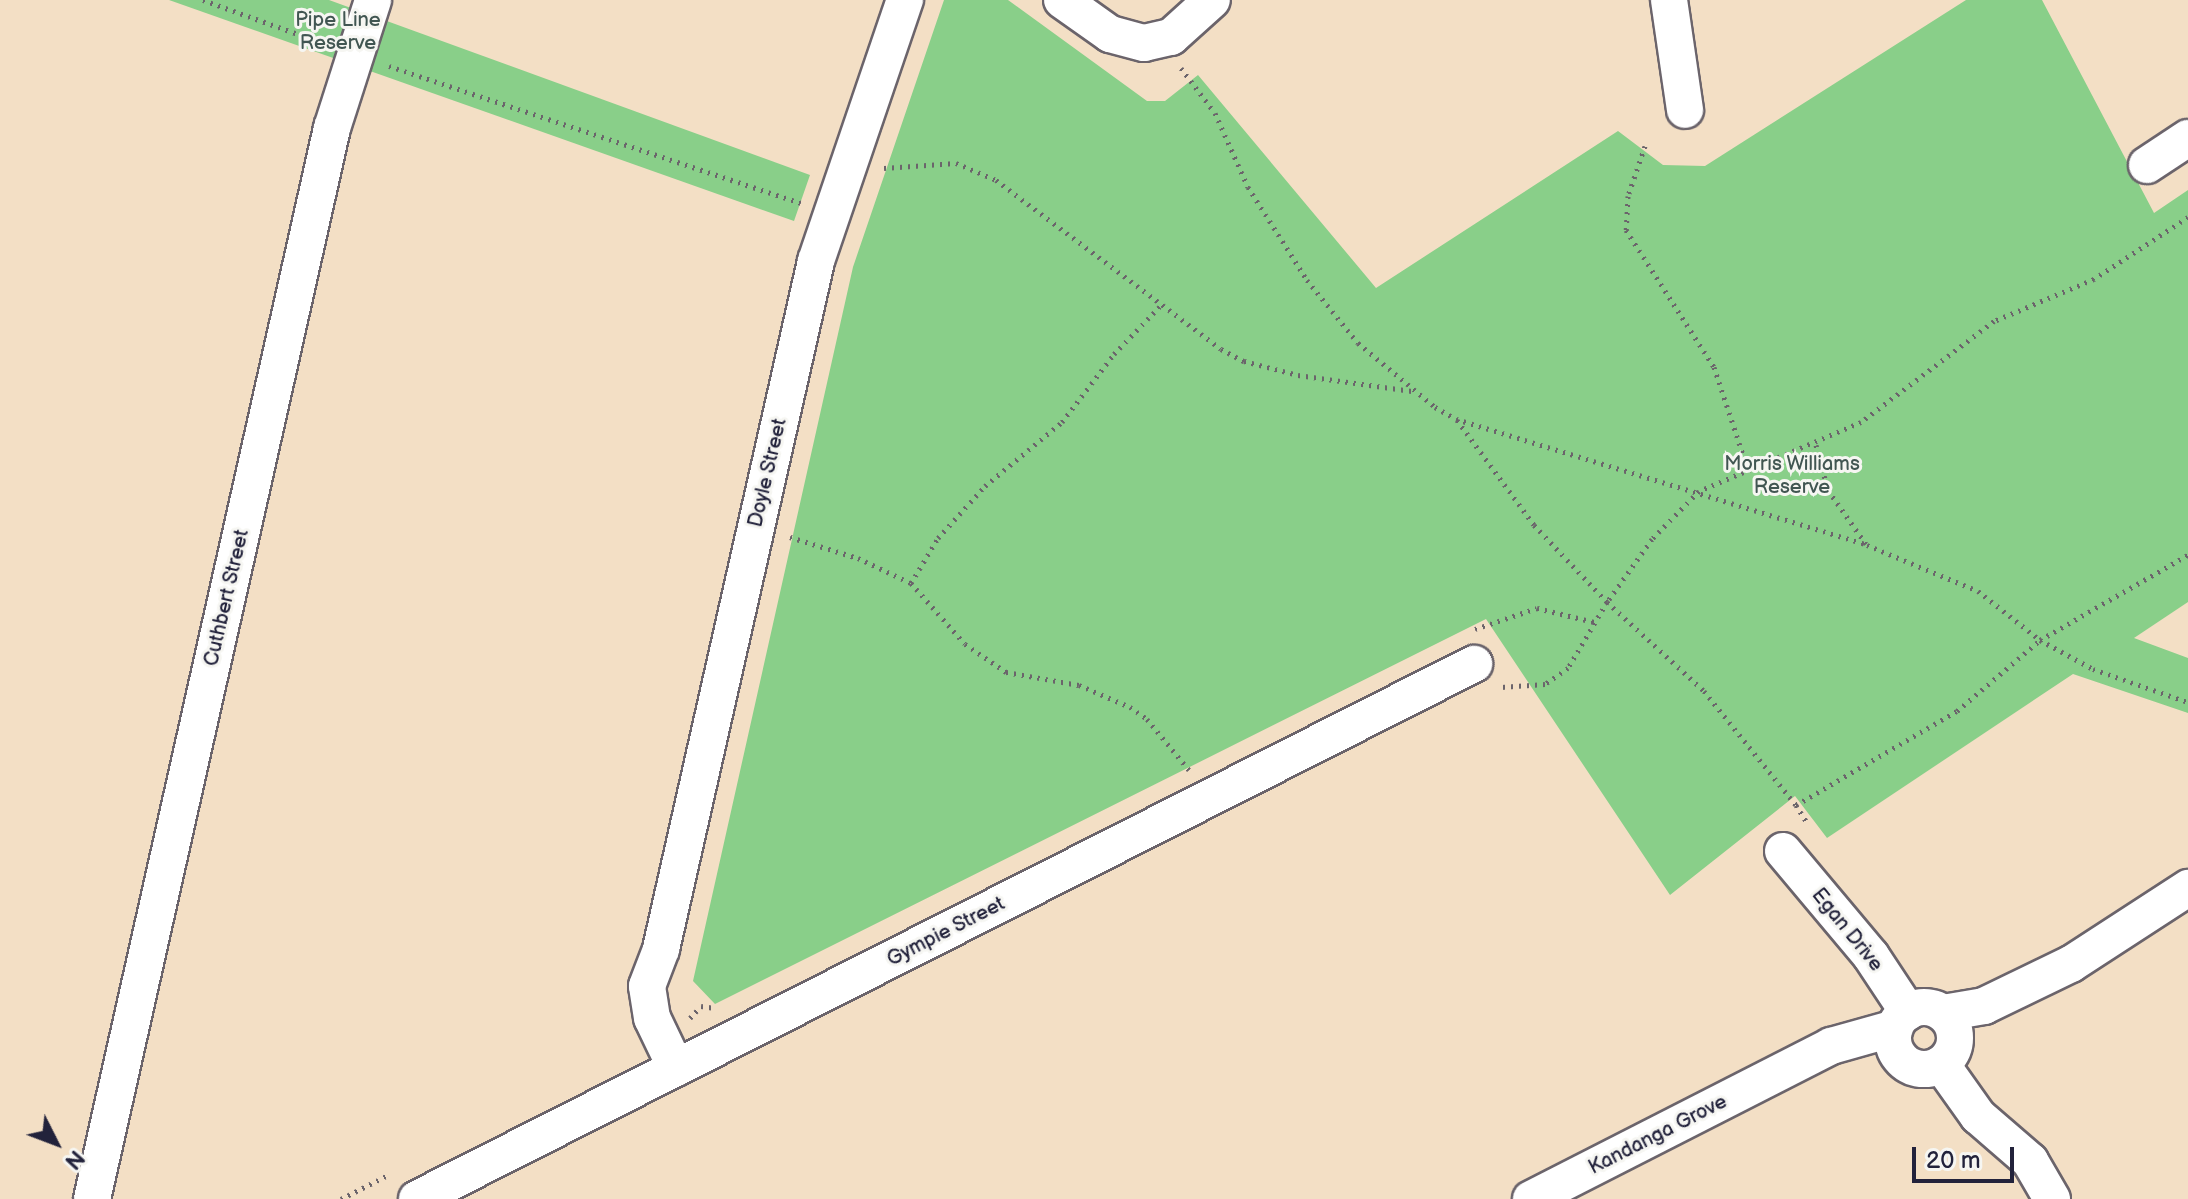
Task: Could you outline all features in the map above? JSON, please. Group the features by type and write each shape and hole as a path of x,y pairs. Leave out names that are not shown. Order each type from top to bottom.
{"street":[{"name":"Cuthbert Street","path":"92,1199 332,128 373,0"},
{"path":"1062,0 1110,34 1127,41 1158,41 1171,37 1212,0"},
{"path":"1669,0 1685,110"},
{"name":"Doyle Street","path":"687,1063 647,1004 816,261 903,2"},
{"path":"2147,165 2188,138"},
{"name":"Gympie Street","path":"417,1199 687,1063 1486,675"},
{"name":"Egan Drive","path":"1783,851 1871,956 1978,1116 2030,1161 2052,1199"},
{"name":"Kandanga Grove","path":"1531,1199 1785,1070 1852,1060 1924,1037 2071,964 2188,888"}],"path":[{"path":"1158,41 1205,97 1248,187 1338,321 1412,391 1456,419 1867,545 1978,591 2040,640 2093,669 2188,702"},
{"path":"1645,146 1628,196 1626,230 1714,367 1747,467"},
{"path":"1486,675 1545,684 1568,668 1607,602 1652,539 1699,491 1747,467 1816,445 1872,414 1994,321 2094,279 2188,217"},
{"path":"911,583 938,538 976,496 1062,422 1114,354 1164,302"},
{"path":"1456,419 1534,525 1607,602 1704,691 1796,805 1957,711 2040,640 2188,555"},
{"path":"1816,445 1828,490 1867,545"},
{"path":"755,527 840,551 911,583 985,660 1025,678 1079,685 1130,707 1147,719 1190,771"}],"green space":[{"name":"Pipe Line Reserve","path":"169,0 329,0 810,175 794,221"},
{"name":"Morris Williams Reserve","path":"944,0 1008,0 1147,101 1165,101 1198,75 1376,288 1618,131 1663,165 1705,166 1966,0 2042,0 2154,213 2188,190 2188,602 2134,638 2188,658 2188,713 2073,674 1827,838 1795,796 1670,895 1486,619 715,1004 693,981 853,267"}]}
